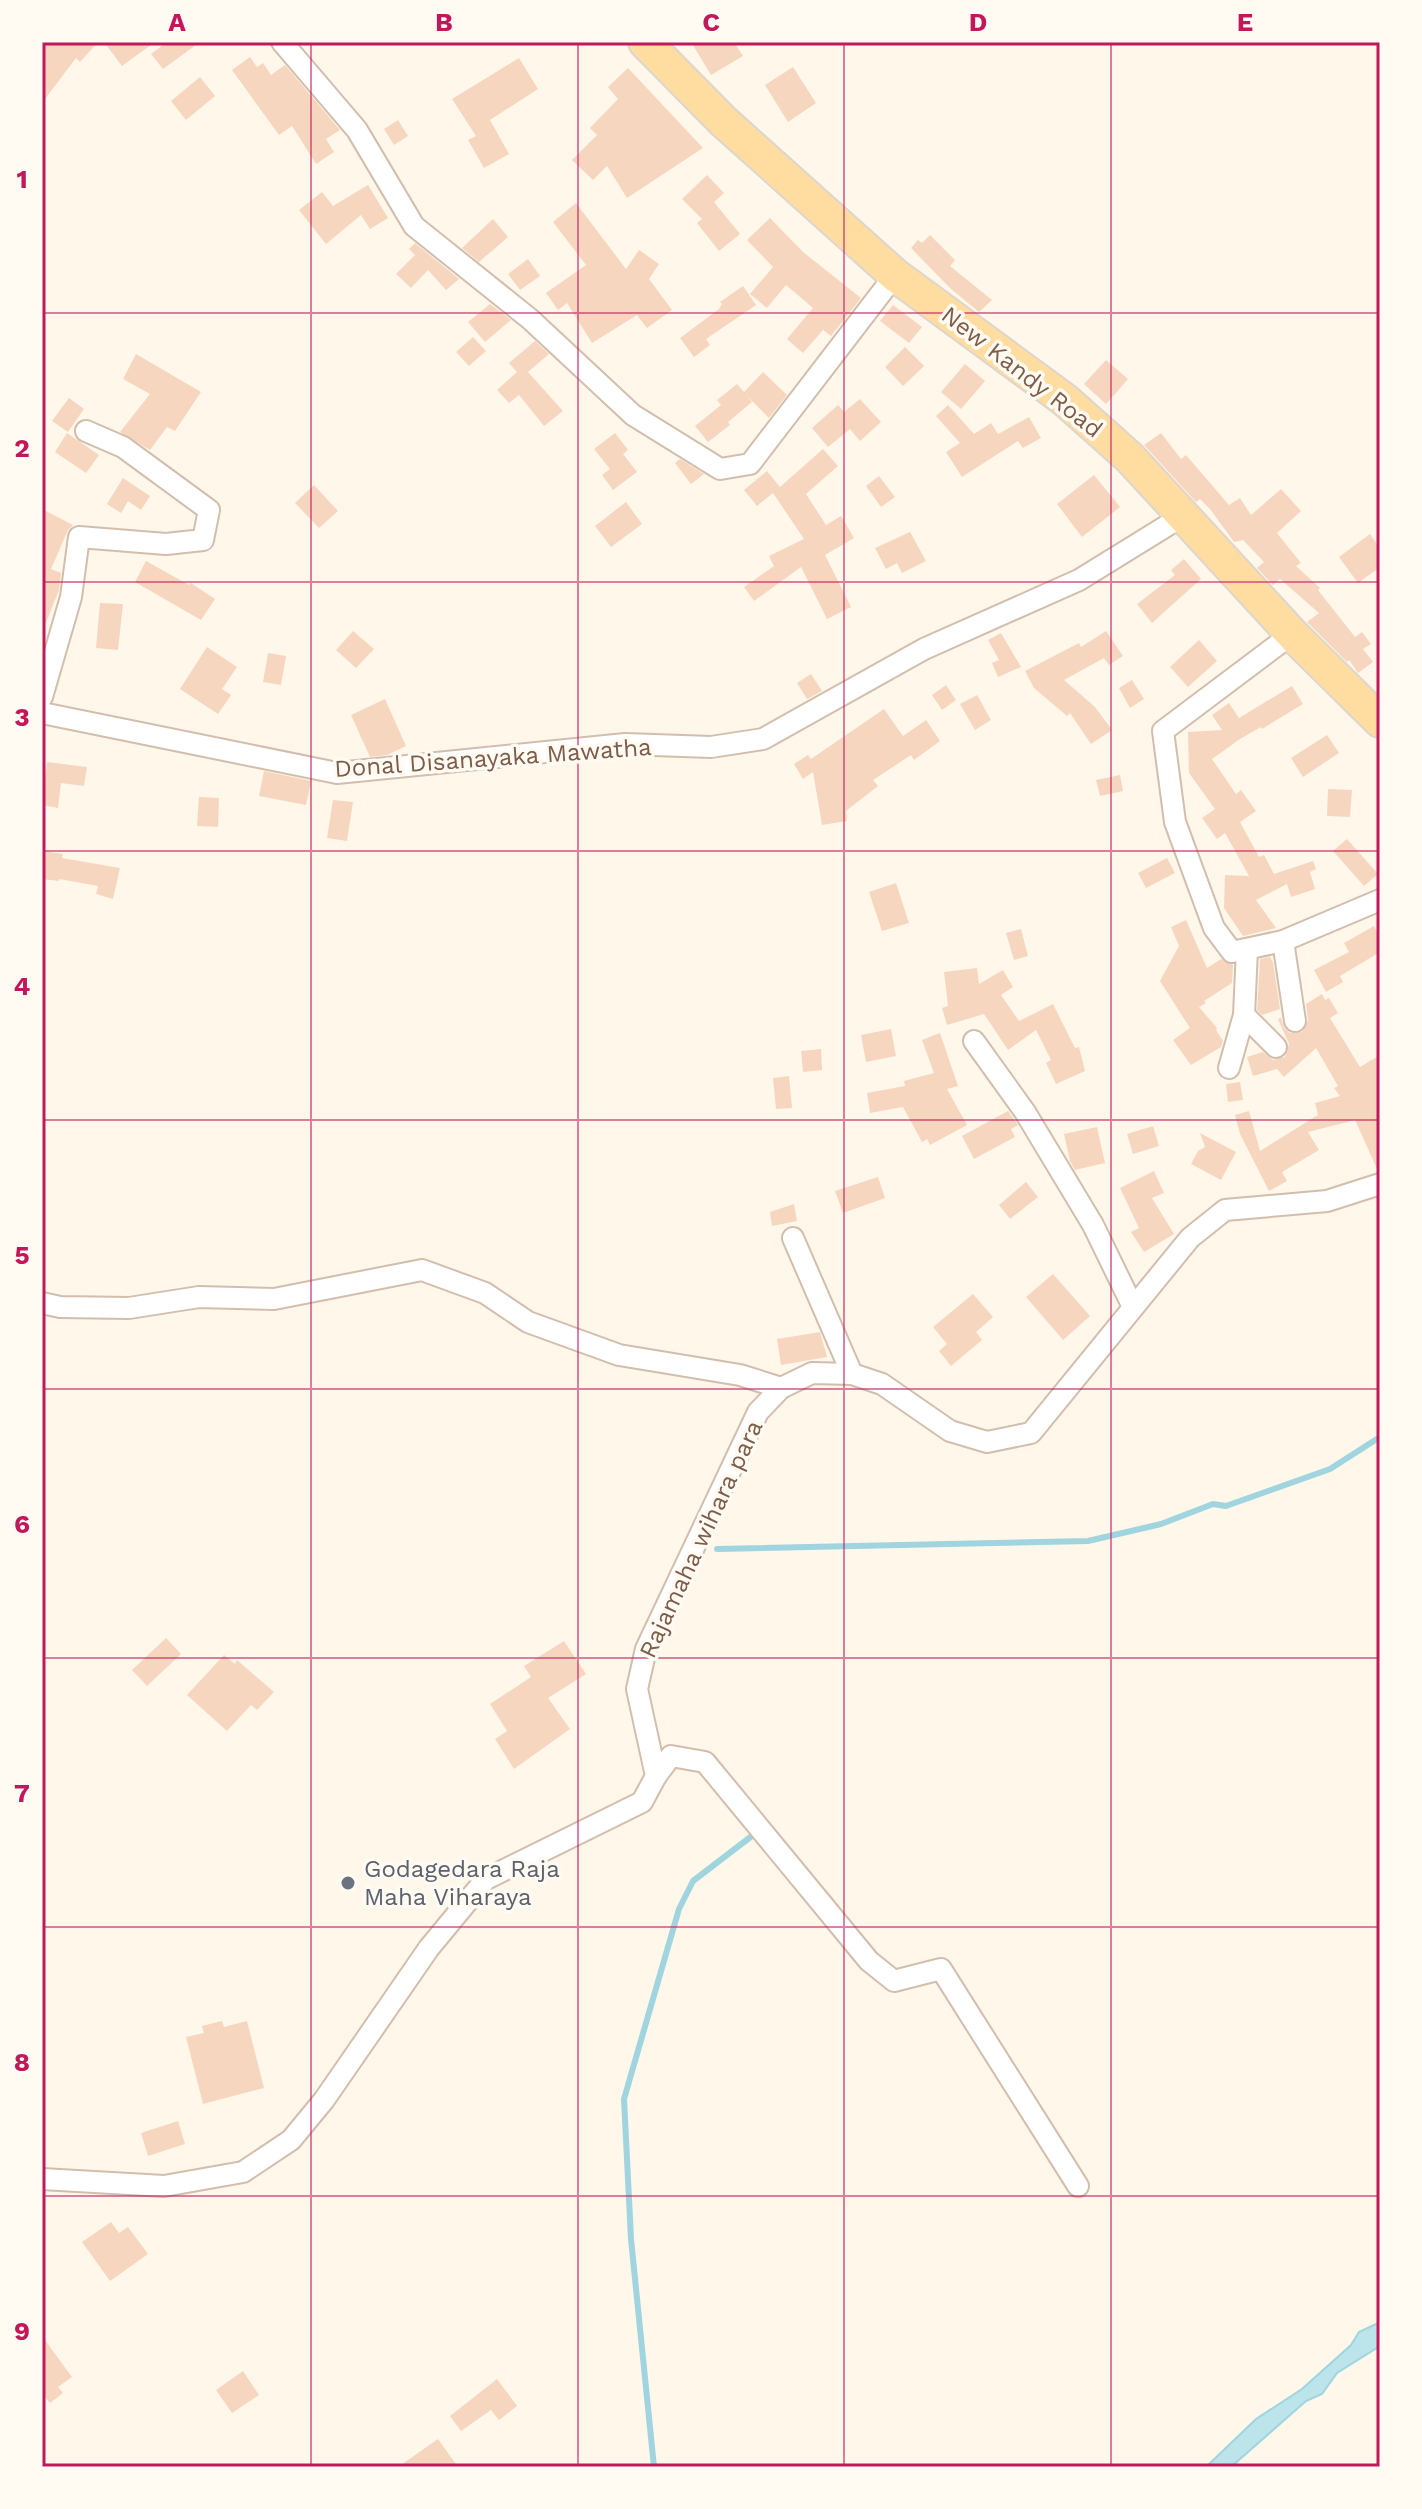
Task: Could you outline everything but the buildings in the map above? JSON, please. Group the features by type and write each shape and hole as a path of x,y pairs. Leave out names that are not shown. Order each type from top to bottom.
{"main road":[{"name":"New Kandy Road","path":"645,42 723,121 895,275 1065,400 1130,458 1181,517 1292,634 1380,721"}],"street":[{"path":"282,42 357,130 414,226 530,319 633,415 720,469 750,464 895,275"},
{"path":"42,697 71,597 79,537 166,544 203,540 209,510 123,447 86,431"},
{"name":"Donal Disanayaka Mawatha","path":"42,713 337,773 625,744 711,747 763,739 924,649 1079,580 1181,517"},
{"path":"1292,634 1163,731 1175,822 1214,928 1232,952 1283,941 1373,904 1380,923"},
{"path":"1283,941 1295,1021"},
{"path":"1229,1068 1244,1015 1247,949"},
{"path":"1244,1015 1276,1047"},
{"path":"974,1041 1025,1112 1093,1225 1133,1307"},
{"name":"Rajamaha wihara para","path":"656,1776 637,1689 646,1649 758,1412 781,1388 812,1373 852,1374 882,1384 950,1431 987,1442 1031,1433 1190,1238 1225,1210 1327,1201 1380,1184"},
{"path":"793,1238 852,1374"},
{"path":"42,1303 60,1307 129,1308 199,1297 274,1299 422,1270 485,1293 528,1322 619,1355 740,1375 781,1388"},
{"path":"42,2179 164,2186 243,2172 291,2140 324,2100 429,1948 486,1879 642,1802 671,1756 705,1762 869,1961 894,1981 941,1969 1078,2186"}],"water":[{"path":"1380,2322 1380,2346 1337,2373 1322,2394 1306,2401 1231,2467 1206,2467 1256,2419 1302,2389 1351,2345 1359,2332"}],"waterway":[{"path":"717,1549 1088,1541 1161,1524 1213,1504 1226,1506 1330,1469 1380,1437"},
{"path":"654,2467 631,2239 624,2099 679,1909 693,1881 757,1832"}],"place":[{"name":"Godagedara Raja Maha Viharaya","path":"348,1883"}]}
